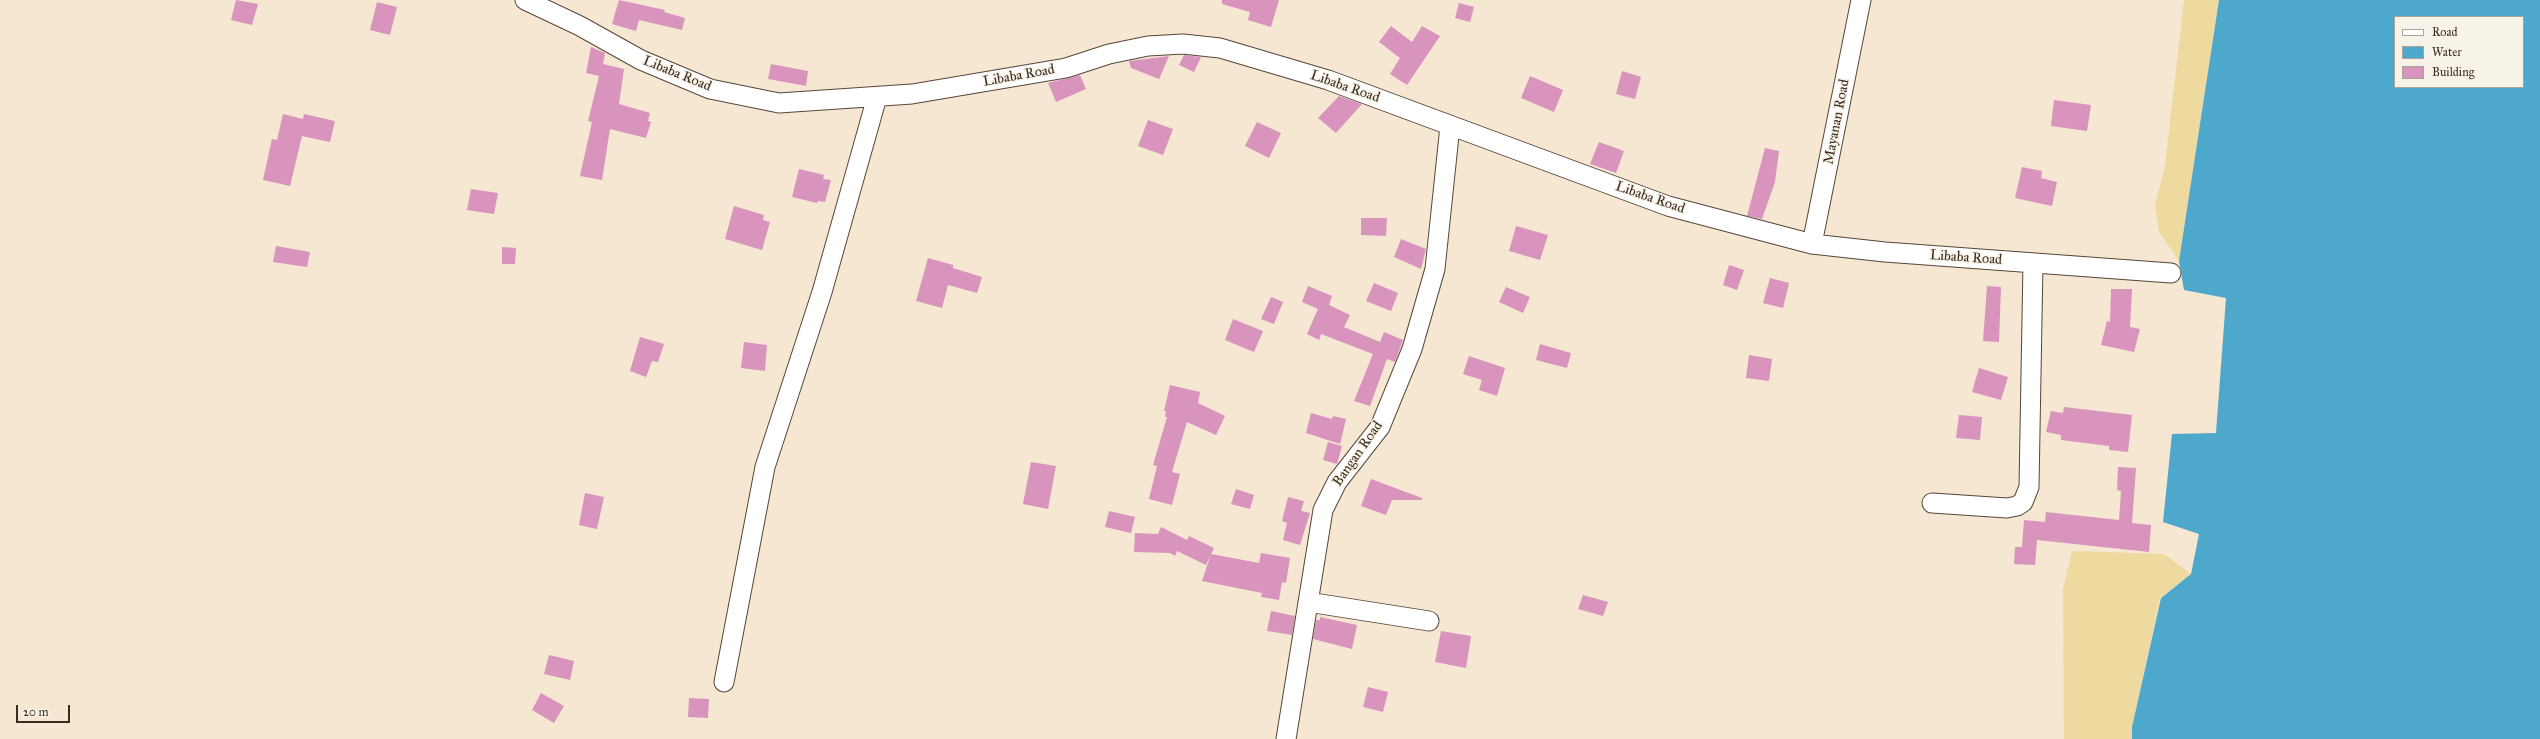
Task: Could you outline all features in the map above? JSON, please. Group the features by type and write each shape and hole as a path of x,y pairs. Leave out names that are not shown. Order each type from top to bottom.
{"street":[{"name":"Libaba Road","path":"525,0 580,26 641,60 710,89 779,103 912,94 1066,68 1109,54 1148,46 1183,44 1220,48 1328,80 1668,206 1812,244 2171,273"},
{"name":"Mayanan Road","path":"1812,244 1861,0"},
{"path":"724,682 765,467 822,292 877,97"},
{"name":"Bangan Road","path":"1286,739 1323,510 1336,482 1380,427 1412,349 1435,269 1450,126"},
{"path":"1932,503 2007,508 2017,506 2026,495 2029,487 2033,263"},
{"path":"1308,602 1429,621"}],"sand":[{"path":"2184,0 2219,0 2179,261 2159,232 2155,205 2165,166"},
{"path":"2072,551 2164,554 2191,574 2160,598 2132,727 2132,739 2064,739 2063,589"}],"water":[{"path":"2219,0 2540,0 2540,739 2132,739 2132,727 2161,598 2191,574 2199,534 2163,522 2172,434 2216,433 2226,298 2184,290 2179,261"}],"building":[{"path":"236,0 258,4 252,25 231,20"},
{"path":"619,0 665,10 664,12 685,18 682,30 639,20 636,31 612,24"},
{"path":"1222,0 1279,0 1271,27 1248,20 1250,12 1222,4"},
{"path":"377,2 397,7 390,35 370,30"},
{"path":"1459,3 1474,7 1470,22 1455,18"},
{"path":"1391,26 1412,42 1422,26 1440,36 1407,85 1390,74 1400,58 1379,42"},
{"path":"591,47 605,53 603,64 624,69 619,104 650,113 648,121 651,122 646,138 610,129 602,180 580,176 592,122 588,121 599,76 586,73"},
{"path":"1184,55 1201,57 1194,72 1179,65"},
{"path":"1169,56 1159,79 1131,68 1129,61"},
{"path":"771,64 808,71 806,86 768,79"},
{"path":"1622,71 1641,77 1635,99 1616,94"},
{"path":"1080,75 1086,89 1056,102 1048,83"},
{"path":"1530,76 1563,90 1554,112 1521,98"},
{"path":"1339,96 1362,104 1336,133 1318,118"},
{"path":"2054,100 2091,105 2087,131 2051,126"},
{"path":"283,114 303,119 304,114 335,121 330,142 302,136 290,186 263,180 272,139 277,140"},
{"path":"1148,120 1173,129 1163,155 1138,146"},
{"path":"1257,122 1281,133 1269,158 1245,146"},
{"path":"1599,142 1624,151 1616,173 1590,164"},
{"path":"1765,148 1779,151 1775,182 1762,219 1747,216"},
{"path":"2022,167 2042,171 2041,178 2057,182 2052,206 2015,198"},
{"path":"799,169 824,175 823,179 831,180 825,202 818,201 817,203 792,197"},
{"path":"471,189 498,193 494,214 467,210"},
{"path":"734,206 764,215 763,220 770,222 762,250 725,239"},
{"path":"1361,218 1387,218 1386,236 1361,235"},
{"path":"1516,226 1548,235 1540,260 1509,251"},
{"path":"1401,239 1426,249 1421,269 1394,257"},
{"path":"276,246 310,252 307,267 273,262"},
{"path":"502,247 516,248 515,264 502,264"},
{"path":"928,258 953,265 953,268 982,277 977,293 948,285 942,308 916,301"},
{"path":"1729,265 1744,270 1737,290 1723,285"},
{"path":"1770,278 1789,283 1783,308 1763,303"},
{"path":"1374,283 1398,293 1391,311 1366,301"},
{"path":"1308,286 1332,296 1329,305 1350,315 1344,327 1380,342 1384,332 1403,340 1395,362 1387,359 1370,406 1354,401 1373,354 1321,334 1319,340 1307,334 1318,309 1302,302"},
{"path":"1987,286 2001,287 1999,342 1983,341"},
{"path":"1506,287 1530,297 1523,313 1499,302"},
{"path":"2111,289 2132,289 2130,327 2140,329 2134,352 2101,345 2107,321 2110,322"},
{"path":"1271,297 1283,302 1274,324 1261,319"},
{"path":"1233,319 1263,331 1254,352 1225,340"},
{"path":"640,337 664,344 658,362 652,361 646,377 630,371"},
{"path":"744,342 767,345 765,371 741,368"},
{"path":"1540,344 1571,353 1567,368 1536,360"},
{"path":"1749,355 1772,359 1769,381 1746,378"},
{"path":"1469,356 1505,368 1497,396 1479,390 1482,380 1463,374"},
{"path":"1979,368 2008,377 2001,400 1972,392"},
{"path":"1170,385 1200,392 1198,403 1225,416 1216,435 1187,422 1172,472 1180,474 1172,505 1149,499 1157,466 1153,465 1167,417 1165,417 1166,411 1164,411"},
{"path":"2064,407 2132,415 2128,452 2109,450 2109,446 2061,440 2061,435 2046,432 2051,411 2063,413"},
{"path":"1311,413 1332,419 1333,416 1346,419 1340,444 1306,433"},
{"path":"1959,415 1982,417 1980,440 1956,438"},
{"path":"1328,442 1342,446 1337,464 1323,460"},
{"path":"1031,462 1056,466 1048,509 1023,504"},
{"path":"2118,467 2136,468 2132,523 2151,525 2149,552 2037,540 2035,565 2014,564 2015,547 2022,547 2024,520 2045,522 2046,512 2119,520 2121,491 2117,490"},
{"path":"1371,479 1422,498 1422,500 1392,500 1386,515 1361,506"},
{"path":"1236,489 1254,495 1250,509 1231,504"},
{"path":"585,493 604,497 597,529 579,525"},
{"path":"1288,497 1304,501 1301,511 1310,513 1300,545 1283,540 1287,523 1282,521"},
{"path":"1109,511 1135,517 1131,533 1105,527"},
{"path":"1161,527 1187,540 1189,536 1214,548 1206,565 1177,551 1175,556 1170,553 1134,552 1135,533 1158,534"},
{"path":"1261,553 1290,558 1286,583 1282,582 1279,600 1261,597 1262,593 1202,581 1211,554 1259,563"},
{"path":"1583,595 1608,602 1603,616 1578,609"},
{"path":"1271,611 1295,616 1292,635 1267,631"},
{"path":"1320,617 1357,625 1352,649 1313,639 1316,620 1320,620"},
{"path":"1441,631 1471,636 1466,668 1435,662"},
{"path":"549,655 574,661 570,680 544,674"},
{"path":"1368,687 1388,692 1383,712 1363,707"},
{"path":"541,693 564,706 554,723 532,710"},
{"path":"689,698 709,699 708,718 688,717"}]}
